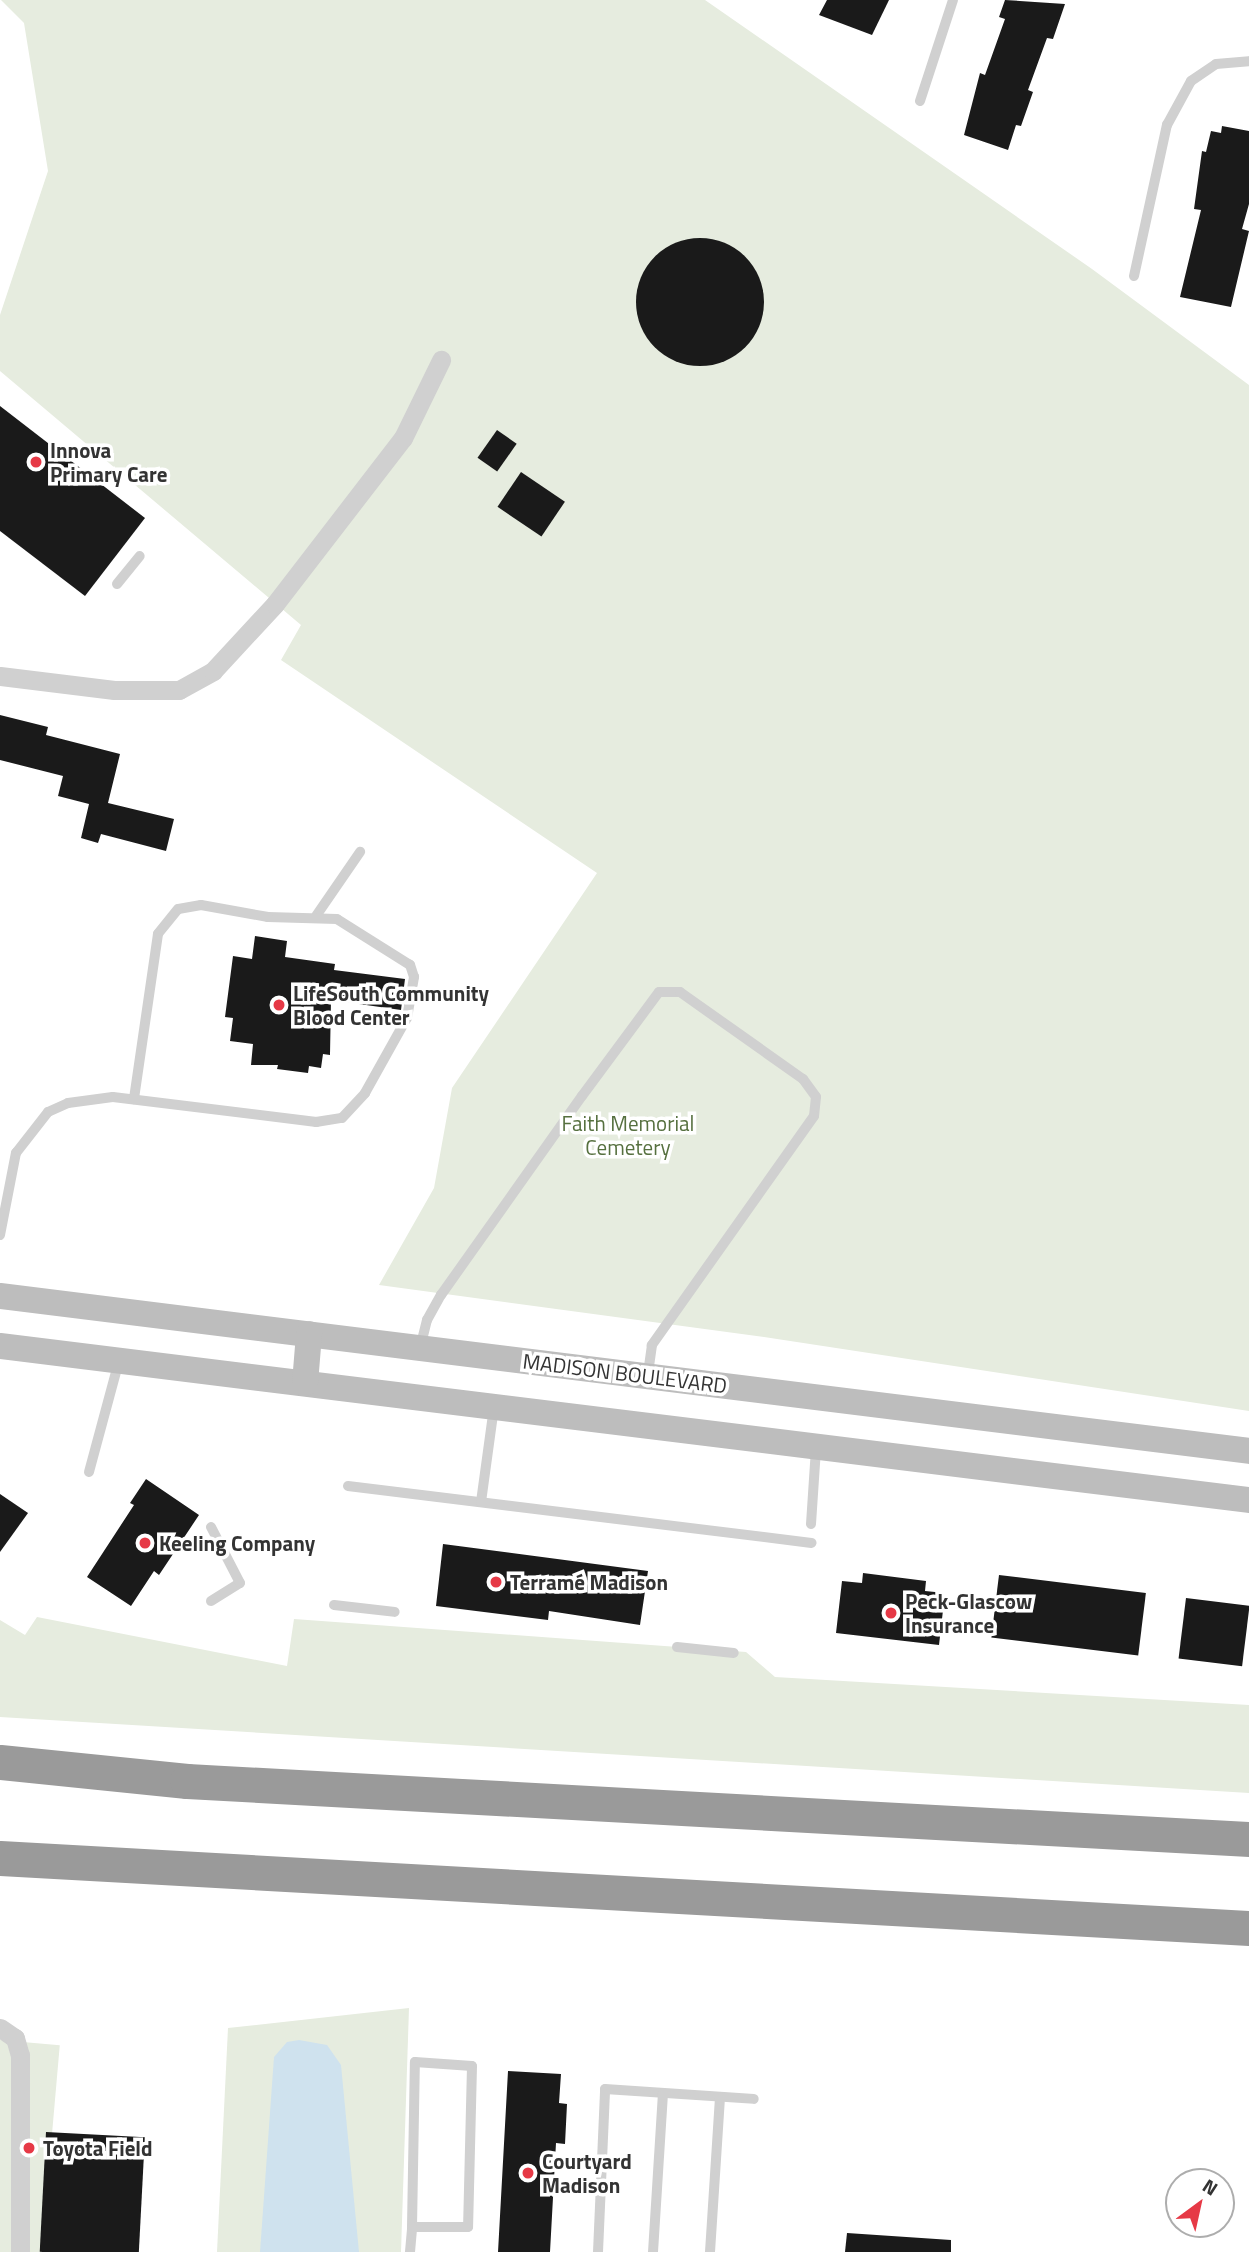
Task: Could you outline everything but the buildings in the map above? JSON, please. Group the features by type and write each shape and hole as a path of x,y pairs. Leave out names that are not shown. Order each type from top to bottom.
{"highway":[{"path":"5,1761 187,1781 1249,1839"},
{"path":"0,1858 1249,1928"}],"main road":[{"name":"MADISON BOULEVARD","path":"0,1296 1249,1451"},
{"path":"305,1383 309,1334"},
{"path":"0,1346 1249,1500"}],"street":[{"path":"0,676 114,690 179,690 213,671 275,604 403,438 440,360"},
{"path":"0,2028 15,2038 20,2055 20,2252"}],"lane":[{"path":"920,101 954,0"},
{"path":"1134,276 1167,125 1191,81 1216,64 1249,61"},
{"path":"117,584 140,556"},
{"path":"316,916 359,852"},
{"path":"0,1235 16,1153 48,1112 90,1097 134,1099 316,1122 342,1118 365,1093 407,1018 414,977 410,965 337,919 316,916 304,921 268,918 201,905 178,909 158,934 134,1099"},
{"path":"420,1348 427,1320 441,1295 582,1096 659,992 680,992 803,1079 816,1097 814,1116 652,1345 648,1376"},
{"path":"89,1472 119,1360"},
{"path":"481,1502 494,1407"},
{"path":"811,1524 816,1447"},
{"path":"348,1486 812,1543"},
{"path":"211,1527 240,1583 211,1601"},
{"path":"334,1605 395,1612"},
{"path":"677,1647 734,1653"},
{"path":"410,2252 415,2062 472,2066 468,2227 412,2227"},
{"path":"598,2252 605,2089 754,2099"},
{"path":"653,2252 663,2093"},
{"path":"710,2252 720,2097"}],"green space":[{"name":"Faith Memorial Cemetery","path":"1,0 705,0 1092,269 1249,385 1249,1411 764,1337 379,1285 434,1188 452,1088 597,873 281,660 301,625 0,371 0,315 48,171 24,23"},
{"path":"37,1617 287,1666 294,1619 746,1652 775,1677 1249,1705 1249,1793 0,1717 0,1620 25,1635"},
{"path":"409,2008 401,2252 217,2252 228,2028"},
{"name":"Toyota Field","path":"0,2040 60,2045 42,2252 0,2252"}],"water":[{"path":"299,2040 327,2045 341,2065 359,2252 260,2252 274,2057 287,2042"}],"place":[{"name":"Innova Primary Care","path":"36,462"},
{"name":"LifeSouth Community Blood Center","path":"279,1005"},
{"name":"Keeling Company","path":"145,1543"},
{"name":"Terramé Madison","path":"496,1582"},
{"name":"Peck-Glascow Insurance","path":"891,1613"},
{"name":"Toyota Field","path":"29,2148"},
{"name":"Courtyard Madison","path":"528,2173"}]}
